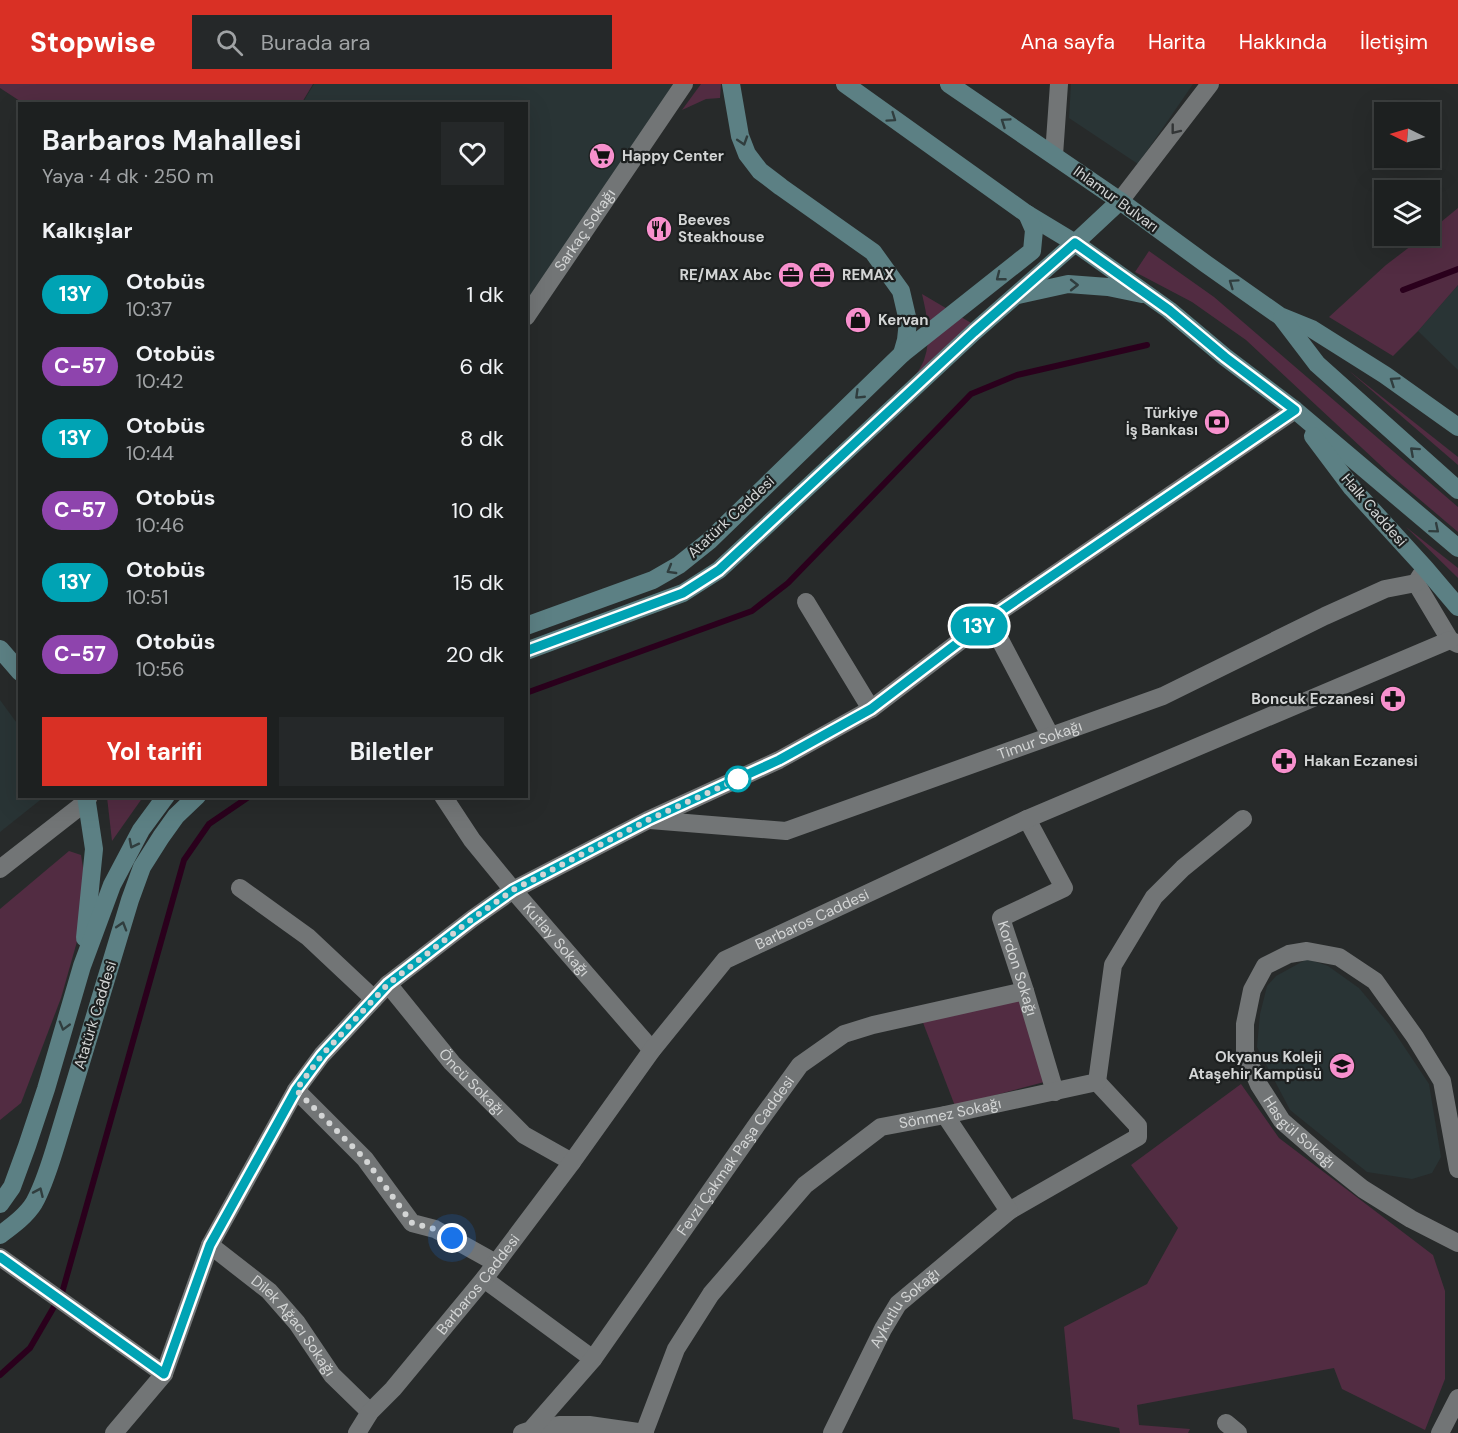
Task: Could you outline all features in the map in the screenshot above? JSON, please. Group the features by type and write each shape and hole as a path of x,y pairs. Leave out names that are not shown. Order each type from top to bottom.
{"main road":[{"path":"731,84 740,136 747,154 760,171 873,252 901,291 908,321 902,354"},
{"path":"845,84 1175,315 1225,357 1295,410 1458,548"},
{"name":"Ihlamur Bulvarı","path":"949,84 1120,201 1281,316 1312,329 1376,369 1458,428"},
{"name":"Atatürk Caddesi","path":"528,650 683,593 719,570 974,332 1017,296 1120,201"},
{"path":"1028,214 1034,231 1032,251 1075,243"},
{"name":"Atatürk Caddesi","path":"528,625 653,580 679,566 709,541 902,354 1032,251"},
{"path":"1017,296 1068,284 1108,287 1148,295"},
{"name":"Ihlamur Bulvarı","path":"1281,316 1317,364 1458,490"},
{"name":"Halk Caddesi","path":"1295,410 1420,576 1458,607"},
{"path":"0,650 18,669"},
{"path":"82,966 94,849 87,798"},
{"name":"Atatürk Caddesi","path":"0,1204 12,1187 27,1146 82,966 112,885 141,830 165,798"},
{"name":"Atatürk Caddesi","path":"0,1235 21,1219 34,1203 42,1184 60,1134 142,867 176,816 194,798"}],"street":[{"name":"Sarkaç Sokağı","path":"528,314 684,84"},
{"path":"1054,155 1059,84"},
{"path":"1120,201 1210,84"},
{"path":"114,1433 164,1374 210,1245 296,1090 322,1055 388,984 513,890 648,820 779,760 871,709 989,619 1295,410"},
{"path":"1420,576 1454,642"},
{"name":"Timur Sokağı","path":"648,820 786,831 1163,696 1325,615 1420,576"},
{"path":"806,602 871,709"},
{"path":"989,619 1050,735"},
{"name":"Barbaros Caddesi","path":"357,1433 370,1412 393,1389 484,1279 652,1050 724,960 1027,819 1454,642"},
{"path":"0,869 87,798"},
{"name":"Kutlay Sokağı","path":"444,798 472,840 513,890 652,1050"},
{"name":"Kordon Sokağı","path":"1027,819 1064,888 1001,918 1055,1092"},
{"path":"1097,1082 1113,965 1154,897 1183,868 1243,819"},
{"path":"240,888 308,937 375,999"},
{"name":"Hasgül Sokağı","path":"1458,1169 1442,1081 1415,1036 1375,981 1339,957 1307,951 1288,954 1266,966 1252,990 1245,1024 1245,1052 1258,1085 1282,1120 1363,1189 1411,1219 1458,1243"},
{"name":"Öncü Sokağı","path":"388,984 452,1064 524,1135 572,1162"},
{"name":"Fevzi Çakmak Paşa Caddesi","path":"526,1431 593,1359 800,1065 844,1034 1025,991"},
{"name":"Sönmez Sokağı","path":"645,1433 676,1349 711,1294 805,1185 881,1126 945,1115 1097,1082"},
{"name":"Aykutlu Sokağı","path":"832,1433 883,1329 898,1304 1009,1211 1138,1137 1138,1126 1097,1082"},
{"path":"296,1090 365,1159 412,1223 435,1229 496,1263"},
{"path":"945,1115 1009,1211"},
{"name":"Dilek Ağacı Sokağı","path":"210,1245 269,1291 297,1323 332,1376 370,1412"},
{"path":"0,1257 164,1374"},
{"path":"484,1279 593,1359"},
{"path":"1440,1433 1458,1398"},
{"path":"526,1431 559,1425 589,1425 645,1433"}],"shaded area":[{"path":"0,84 313,84 302,102 21,102 0,88"},
{"path":"314,84 682,84 528,299 528,102 303,102"},
{"path":"701,84 721,84 720,98 706,99 682,110"},
{"path":"1071,84 1193,84 1138,164 1069,118"},
{"path":"1458,208 1458,285 1393,356 1329,317 1386,265 1411,246 1440,246 1440,223"},
{"path":"1149,251 1214,297 1458,507 1458,532 1392,476 1246,340 1192,302 1135,272"},
{"path":"1458,285 1458,370 1418,331"},
{"path":"922,294 978,327 906,389 924,360 928,344 926,310"},
{"path":"1348,370 1458,457 1458,465"},
{"path":"1406,527 1458,568 1458,578"},
{"path":"0,700 18,725 18,798 43,798 0,832"},
{"path":"107,798 142,798 112,841"},
{"path":"69,851 81,855 84,874 78,938 61,998 21,1103 0,1120 0,909"},
{"name":"Okyanus Koleji Ataşehir Kampüsü","path":"1307,959 1328,966 1359,988 1389,1024 1429,1084 1441,1157 1432,1173 1412,1179 1367,1172 1290,1110 1257,1047 1260,1014 1267,986 1276,976"},
{"path":"1024,997 1048,1081 955,1106 922,1020"},
{"path":"1241,1084 1279,1138 1433,1255 1445,1291 1445,1379 1425,1430 1342,1389 1334,1368 1137,1405 1139,1425 1190,1429 1188,1433 1120,1433 1119,1428 1073,1419 1064,1327 1147,1284 1178,1228 1131,1165"}],"waterway":[{"path":"1403,290 1458,269"},
{"path":"528,692 752,611 788,583 971,394 1017,375 1147,345"},
{"path":"0,1375 30,1348 62,1293 184,860 209,824 247,798"}],"bus line":[{"name":"13Y","path":"0,1257 164,1374 210,1245 296,1090 322,1055 388,984 513,890 648,820 779,760 871,709 989,619 1295,410 1225,357 1169,310 1075,243 974,332 719,570 683,593 528,650"}],"place":[{"name":"Happy Center","path":"602,156"},
{"name":"Beeves Steakhouse","path":"659,229"},
{"name":"RE/MAX Abc","path":"791,275"},
{"name":"REMAX","path":"822,275"},
{"name":"Kervan","path":"858,320"},
{"name":"Türkiye İş Bankası","path":"1217,422"},
{"name":"Boncuk Eczanesi","path":"1393,699"},
{"name":"Hakan Eczanesi","path":"1284,761"},
{"name":"Okyanus Koleji Ataşehir Kampüsü","path":"1342,1066"}],"route":[{"path":"452,1238 435,1229 412,1223 365,1159 296,1090 322,1055 388,984 513,890 648,820 738,779"}]}
